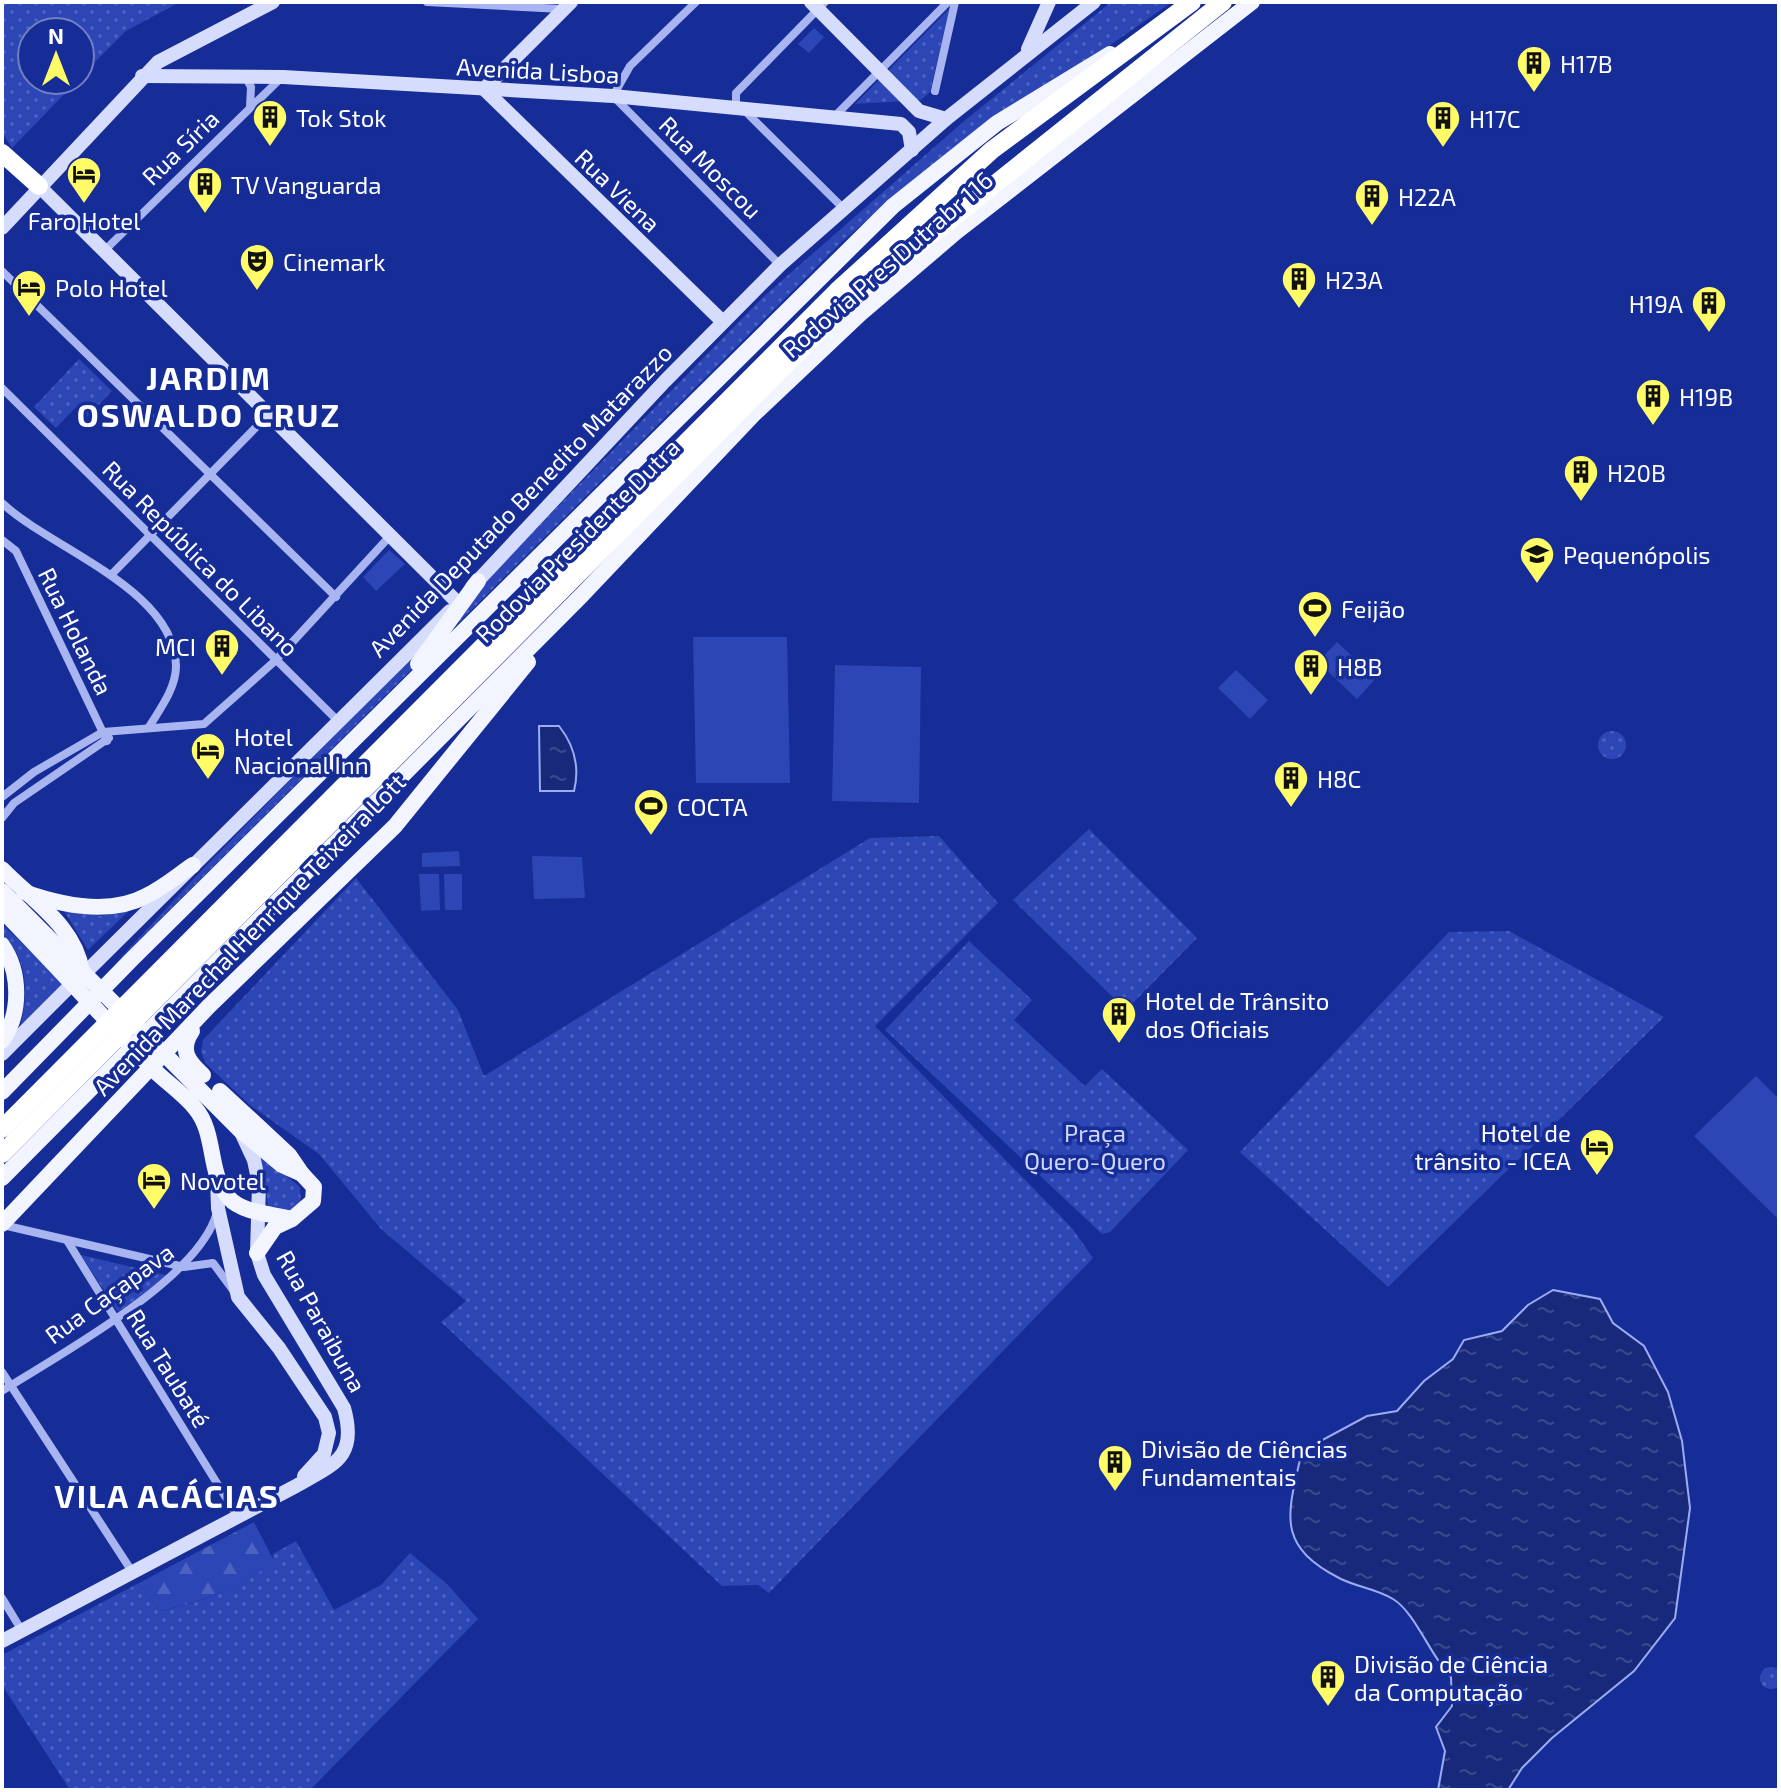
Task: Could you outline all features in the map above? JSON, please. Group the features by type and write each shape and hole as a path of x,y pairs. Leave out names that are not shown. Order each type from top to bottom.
{"highway":[{"name":"Rodovia Presidente Dutra","path":"2,1154 837,291 992,150 1192,2"},
{"name":"Rodovia Presidente Dutra","path":"165,988 851,299 1223,2"},
{"path":"2,153 39,186"},
{"name":"Rodovia Presidente Dutra","path":"2,1129 102,1053"}],"main road":[{"path":"2,228 158,62 273,2"},
{"path":"1025,54 1049,2"},
{"name":"Avenida Deputado Benedito Matarazzo","path":"2,1054 458,603 780,265 946,119 1094,2"},
{"name":"Rodovia Pres Dutrabr 116","path":"582,595 753,415 860,314 956,232 1252,2"},
{"path":"818,4 919,111 946,119"},
{"path":"484,89 568,6"},
{"path":"2,1092 133,958 893,206 997,123 1169,19"},
{"name":"Avenida Lisboa","path":"142,76 283,77 613,96 741,110 835,116 901,124 917,146"},
{"name":"Rua Viena","path":"484,89 723,322"},
{"path":"917,146 919,111"},
{"path":"39,186 458,603"},
{"path":"391,702 478,581"},
{"path":"165,988 582,595"},
{"name":"Avenida Marechal Henrique Teixeira Lott","path":"2,1224 209,1006 395,826 582,595"},
{"path":"24,892 79,907 116,904 144,898 193,865"},
{"path":"2,869 65,930 79,950 80,976"},
{"path":"2,891 80,976 165,1054 240,1130 282,1165 302,1174"},
{"name":"Rua Paraibuna","path":"2,910 80,976 152,1068 195,1108 211,1140 218,1208 238,1297 279,1348 325,1417 329,1433 324,1454 296,1486"},
{"path":"2,945 13,966 16,990 14,1012 2,1041"},
{"path":"209,1006 185,1042 189,1062 289,1155 314,1187 315,1195 292,1219 275,1227 257,1253"},
{"path":"2,1178 102,1053"},
{"name":"Rua Paraibuna","path":"240,1130 254,1160 259,1184 257,1253 276,1298 344,1408 350,1428 347,1449 337,1462 296,1486"},
{"path":"217,1180 235,1204 292,1219"},
{"path":"2,1641 236,1514 296,1486"}],"street":[{"path":"427,2 568,6"},
{"path":"613,96 630,66 696,2"},
{"path":"835,116 948,2"},
{"path":"935,91 955,2"},
{"path":"818,4 736,93 733,102 844,209"},
{"name":"Rua Síria","path":"245,76 251,87 250,107"},
{"name":"Rua Síria","path":"104,251 283,77"},
{"name":"Rua Moscou","path":"613,96 780,265"},
{"path":"2,271 336,597"},
{"name":"Rua República do Libano","path":"2,388 339,722"},
{"path":"112,574 269,414"},
{"path":"2,503 25,525 112,574 147,605 170,637 176,666 171,689 149,727"},
{"path":"2,797 34,772 115,732 204,724 276,660 390,536"},
{"name":"Rua Holanda","path":"4,540 16,551 105,737"},
{"path":"2,818 14,803 105,737"},
{"name":"Rua Caçapava","path":"2,1391 115,1318 184,1267 209,1235 218,1208"},
{"path":"2,1224 184,1267"},
{"name":"Rua Taubaté","path":"68,1242 236,1514"},
{"name":"Rua Paraibuna","path":"184,1267 213,1263 238,1297"},
{"path":"2,1372 131,1570"},
{"path":"2,1598 22,1631"}],"green space":[{"path":"2,2 180,2 126,31 96,61 96,16 16,16 16,96 62,96 12,148 2,132"},
{"path":"1111,2 1172,2 896,195 844,240 114,965 199,873 762,298 963,122"},
{"path":"949,9 930,92 921,100 855,104"},
{"path":"814,28 824,37 809,53 798,44"},
{"path":"79,359 112,391 87,417 76,407 56,428 34,407"},
{"path":"389,550 405,564 376,591 363,577"},
{"path":"693,637 787,637 790,783 696,783"},
{"path":"1337,642 1376,678 1357,699 1318,662"},
{"path":"835,665 921,667 919,803 832,801"},
{"path":"1236,670 1268,700 1250,719 1218,688"},
{"path":"1612,731 1622,735 1626,745 1622,755 1612,759 1602,755 1598,745 1602,735"},
{"path":"1089,829 1197,938 1126,1010 1013,900"},
{"path":"939,836 998,903 875,1026 1072,1228 1093,1258 769,1593 758,1585 722,1586 441,1322 466,1301 381,1229 319,1154 251,1106 205,1063 201,1051 203,1040 356,878 458,1010 484,1076 870,838"},
{"path":"459,851 460,866 422,867 422,853"},
{"path":"532,856 582,857 585,898 534,899"},
{"path":"419,874 439,874 440,910 421,911"},
{"path":"444,874 462,874 462,910 445,910"},
{"path":"134,906 88,950 64,911 101,916"},
{"path":"2,924 66,984 18,1034 24,1007 25,981 18,956 2,934"},
{"path":"1509,931 1664,1017 1388,1287 1240,1152 1449,932"},
{"name":"Praça Quero-Quero","path":"969,941 1032,1000 1014,1020 1085,1086 1102,1069 1188,1150 1110,1232 1102,1234 885,1030"},
{"path":"1756,1076 1779,1099 1779,1220 1694,1136"},
{"path":"253,1148 300,1187 301,1205 289,1211 268,1207 265,1181"},
{"path":"81,1255 170,1276 118,1312"},
{"path":"254,1522 274,1561 248,1580 206,1598 160,1611 139,1583"},
{"path":"296,1541 334,1610 381,1585 410,1553 447,1584 478,1619 310,1790 70,1790 2,1685 2,1655 139,1583 160,1611 220,1593 247,1580 273,1561 273,1554"},
{"path":"1771,1667 1779,1670 1782,1678 1779,1686 1771,1689 1763,1686 1760,1678 1763,1670"}],"water":[{"path":"539,726 559,726 569,741 576,765 574,791 540,791"},
{"path":"1553,1290 1600,1299 1613,1323 1644,1346 1668,1392 1682,1441 1690,1508 1675,1618 1634,1671 1552,1738 1522,1768 1508,1790 1438,1790 1445,1751 1436,1727 1452,1706 1451,1677 1401,1605 1374,1590 1341,1579 1305,1554 1291,1526 1293,1493 1302,1451 1367,1416 1397,1411 1424,1381 1453,1359 1464,1340 1502,1331 1528,1305"}],"place":[{"name":"H17B","path":"1534,94"},
{"name":"Tok Stok","path":"270,148"},
{"name":"H17C","path":"1443,149"},
{"name":"Faro Hotel","path":"84,205"},
{"name":"TV Vanguarda","path":"205,215"},
{"name":"H22A","path":"1372,227"},
{"name":"Cinemark","path":"257,292"},
{"name":"H23A","path":"1299,310"},
{"name":"Polo Hotel","path":"29,318"},
{"name":"H19A","path":"1709,334"},
{"name":"H19B","path":"1653,427"},
{"name":"H20B","path":"1581,503"},
{"name":"Pequenópolis","path":"1537,585"},
{"name":"Feijão","path":"1315,639"},
{"name":"MCI","path":"222,677"},
{"name":"H8B","path":"1311,697"},
{"name":"Hotel Nacional Inn","path":"208,781"},
{"name":"H8C","path":"1291,809"},
{"name":"COCTA","path":"651,837"},
{"name":"Hotel de Trânsito dos Oficiais","path":"1119,1045"},
{"name":"Hotel de trânsito - ICEA","path":"1597,1177"},
{"name":"Novotel","path":"154,1211"},
{"name":"Divisão de Ciências Fundamentais","path":"1115,1493"},
{"name":"Divisão de Ciência da Computação","path":"1328,1708"}],"district":[{"name":"JARDIM OSWALDO CRUZ","path":"209,396"},
{"name":"VILA ACÁCIAS","path":"167,1495"}]}
